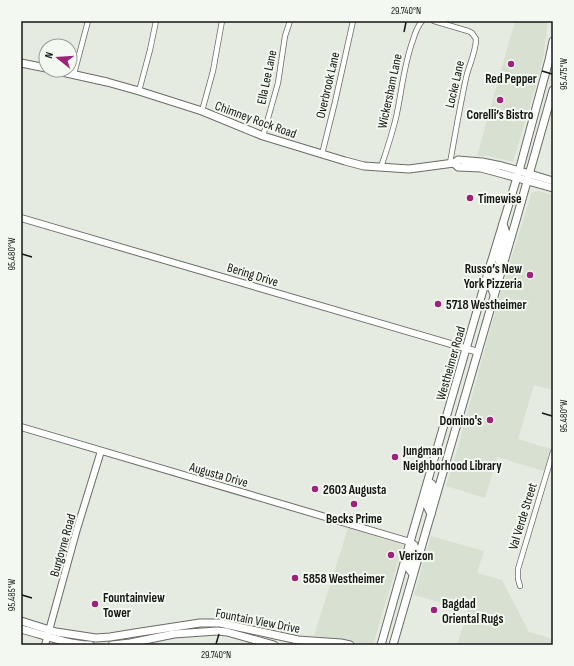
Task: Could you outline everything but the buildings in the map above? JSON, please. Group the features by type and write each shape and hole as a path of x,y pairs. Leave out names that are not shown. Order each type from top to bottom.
{"main road":[{"name":"Westheimer Road","path":"381,645 439,444 489,262 503,224 518,174 550,60 553,41"},
{"path":"21,63 38,66"},
{"name":"Chimney Rock Road","path":"78,75 139,91 202,111 263,136 358,164 382,168 409,169 452,163 458,167 481,165 518,174 553,188"},
{"name":"Westheimer Road","path":"393,645 553,90"},
{"name":"Chimney Rock Road","path":"528,178 553,181"},
{"path":"503,224 506,233 498,259 500,262 504,263"},
{"path":"489,262 495,270 491,287 494,294"},
{"path":"439,444 442,450 435,477 436,480 441,482"},
{"path":"428,482 432,484 427,506 431,514"},
{"path":"410,542 415,548 409,569 413,574"},
{"name":"Fountain View Drive","path":"21,621 48,633 79,644 90,645"},
{"name":"Fountain View Drive","path":"21,629 96,638 200,623 220,623 228,629 274,645"},
{"name":"Fountain View Drive","path":"112,645 174,634 228,629 298,643 341,643 350,645"},
{"path":"128,634 130,643"}],"street":[{"path":"78,59 88,21"},
{"path":"139,91 156,21"},
{"path":"202,111 213,71 222,21"},
{"name":"Ella Lee Lane","path":"263,136 278,83 290,21"},
{"name":"Overbrook Lane","path":"322,154 336,102 354,21"},
{"name":"Wickersham Lane","path":"382,168 397,113 409,50 418,26 422,21"},
{"name":"Locke Lane","path":"434,21 468,31 472,33 476,39 476,47 467,74 462,96 452,163"},
{"name":"Bering Drive","path":"21,218 478,352"},
{"name":"Augusta Drive","path":"21,427 410,542"},
{"name":"Burgoyne Road","path":"44,645 101,451"},
{"name":"Val Verde Street","path":"520,586 518,569 553,452"}],"shaded area":[{"path":"515,21 548,21 544,53 538,79 513,162 489,156 477,156"},
{"path":"538,191 553,195 553,368 551,374 553,375 553,390 534,385 518,439 551,449 544,471 497,457 485,498 446,486 499,298 532,192"},
{"path":"348,528 403,545 373,645 314,636"},
{"path":"431,536 484,551 477,573 502,580 529,632 553,639 553,645 457,645 468,610 414,595"}],"place":[{"name":"Red Pepper","path":"511,64"},
{"name":"Corelli’s Bistro","path":"500,100"},
{"name":"Timewise","path":"470,198"},
{"name":"Russo’s New York Pizzeria","path":"530,275"},
{"name":"5718 Westheimer","path":"438,304"},
{"name":"Domino's","path":"490,420"},
{"name":"Jungman Neighborhood Library","path":"395,457"},
{"name":"2603 Augusta","path":"315,489"},
{"name":"Becks Prime","path":"354,504"},
{"name":"Verizon","path":"391,555"},
{"name":"5858 Westheimer","path":"295,578"},
{"name":"Fountainview Tower","path":"95,604"},
{"name":"Bagdad Oriental Rugs","path":"434,610"}]}
